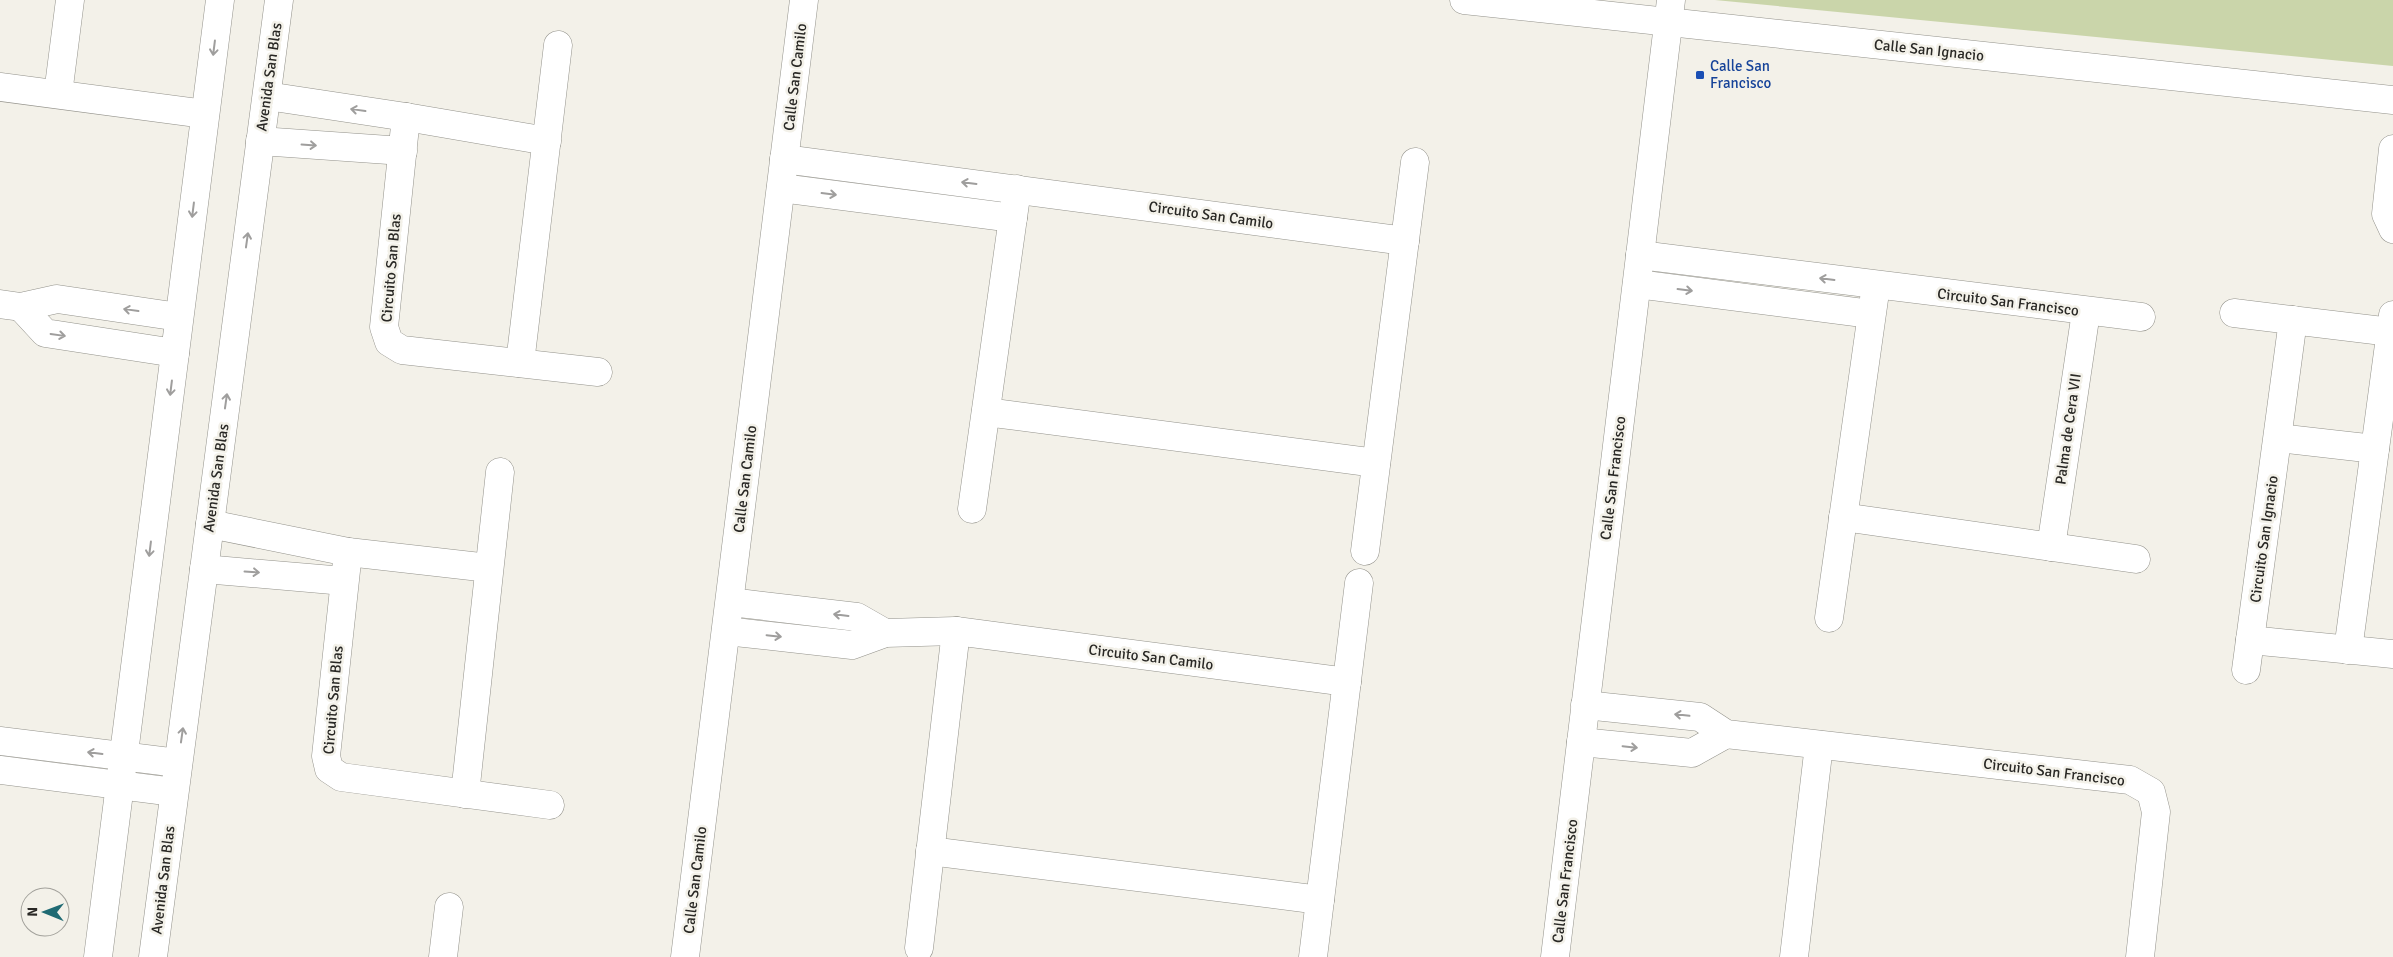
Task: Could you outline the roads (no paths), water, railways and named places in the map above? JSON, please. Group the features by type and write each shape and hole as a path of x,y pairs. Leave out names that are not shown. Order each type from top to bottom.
{"street":[{"path":"58,94 70,0"},
{"path":"98,957 220,0"},
{"name":"Avenida San Blas","path":"152,957 279,0"},
{"name":"Calle San Camilo","path":"685,957 804,0"},
{"name":"Calle San Ignacio","path":"1464,0 1670,11 2393,100"},
{"name":"Calle San Francisco","path":"1555,957 1670,11"},
{"path":"520,363 558,45"},
{"path":"0,87 205,114"},
{"path":"266,96 406,116 547,140"},
{"name":"Circuito San Blas","path":"406,116 384,327 389,342 402,350 598,372"},
{"path":"260,141 403,151"},
{"path":"2393,149 2386,214 2393,229"},
{"name":"Circuito San Camilo","path":"784,158 1405,241"},
{"path":"1365,551 1415,162"},
{"path":"781,188 1013,218"},
{"path":"972,509 1017,189"},
{"name":"Circuito San Francisco","path":"1640,255 2086,312 2141,317"},
{"path":"1637,284 1871,314"},
{"path":"1829,618 1876,285"},
{"path":"11,306 56,299 179,317"},
{"path":"11,306 45,333 175,353"},
{"name":"Palma de Cera VII","path":"2051,547 2086,312"},
{"path":"2234,312 2293,320 2392,324 2348,650"},
{"name":"Circuito San Ignacio","path":"2246,670 2293,320"},
{"path":"986,412 1376,463"},
{"path":"2278,438 2375,449"},
{"path":"466,794 500,472"},
{"path":"1843,517 2136,559"},
{"path":"210,524 348,552 489,568"},
{"name":"Circuito San Blas","path":"348,552 326,756 329,769 341,777 550,805"},
{"path":"204,569 344,581"},
{"path":"1313,957 1360,583"},
{"path":"730,602 857,617 885,633"},
{"name":"Circuito San Camilo","path":"726,631 852,645 885,633 956,631 1347,682"},
{"path":"919,948 956,631"},
{"path":"2250,640 2393,654"},
{"name":"Circuito San Francisco","path":"1586,705 1700,717 1726,734 2130,780 2150,792 2156,812 2140,957"},
{"path":"1581,742 1692,753 1726,734"},
{"path":"0,741 178,763"},
{"path":"1794,957 1819,745"},
{"path":"0,770 174,792"},
{"path":"930,851 1320,900"},
{"path":"443,957 449,907"}],"place":[{"name":"Calle San Francisco","path":"1700,75"}]}
